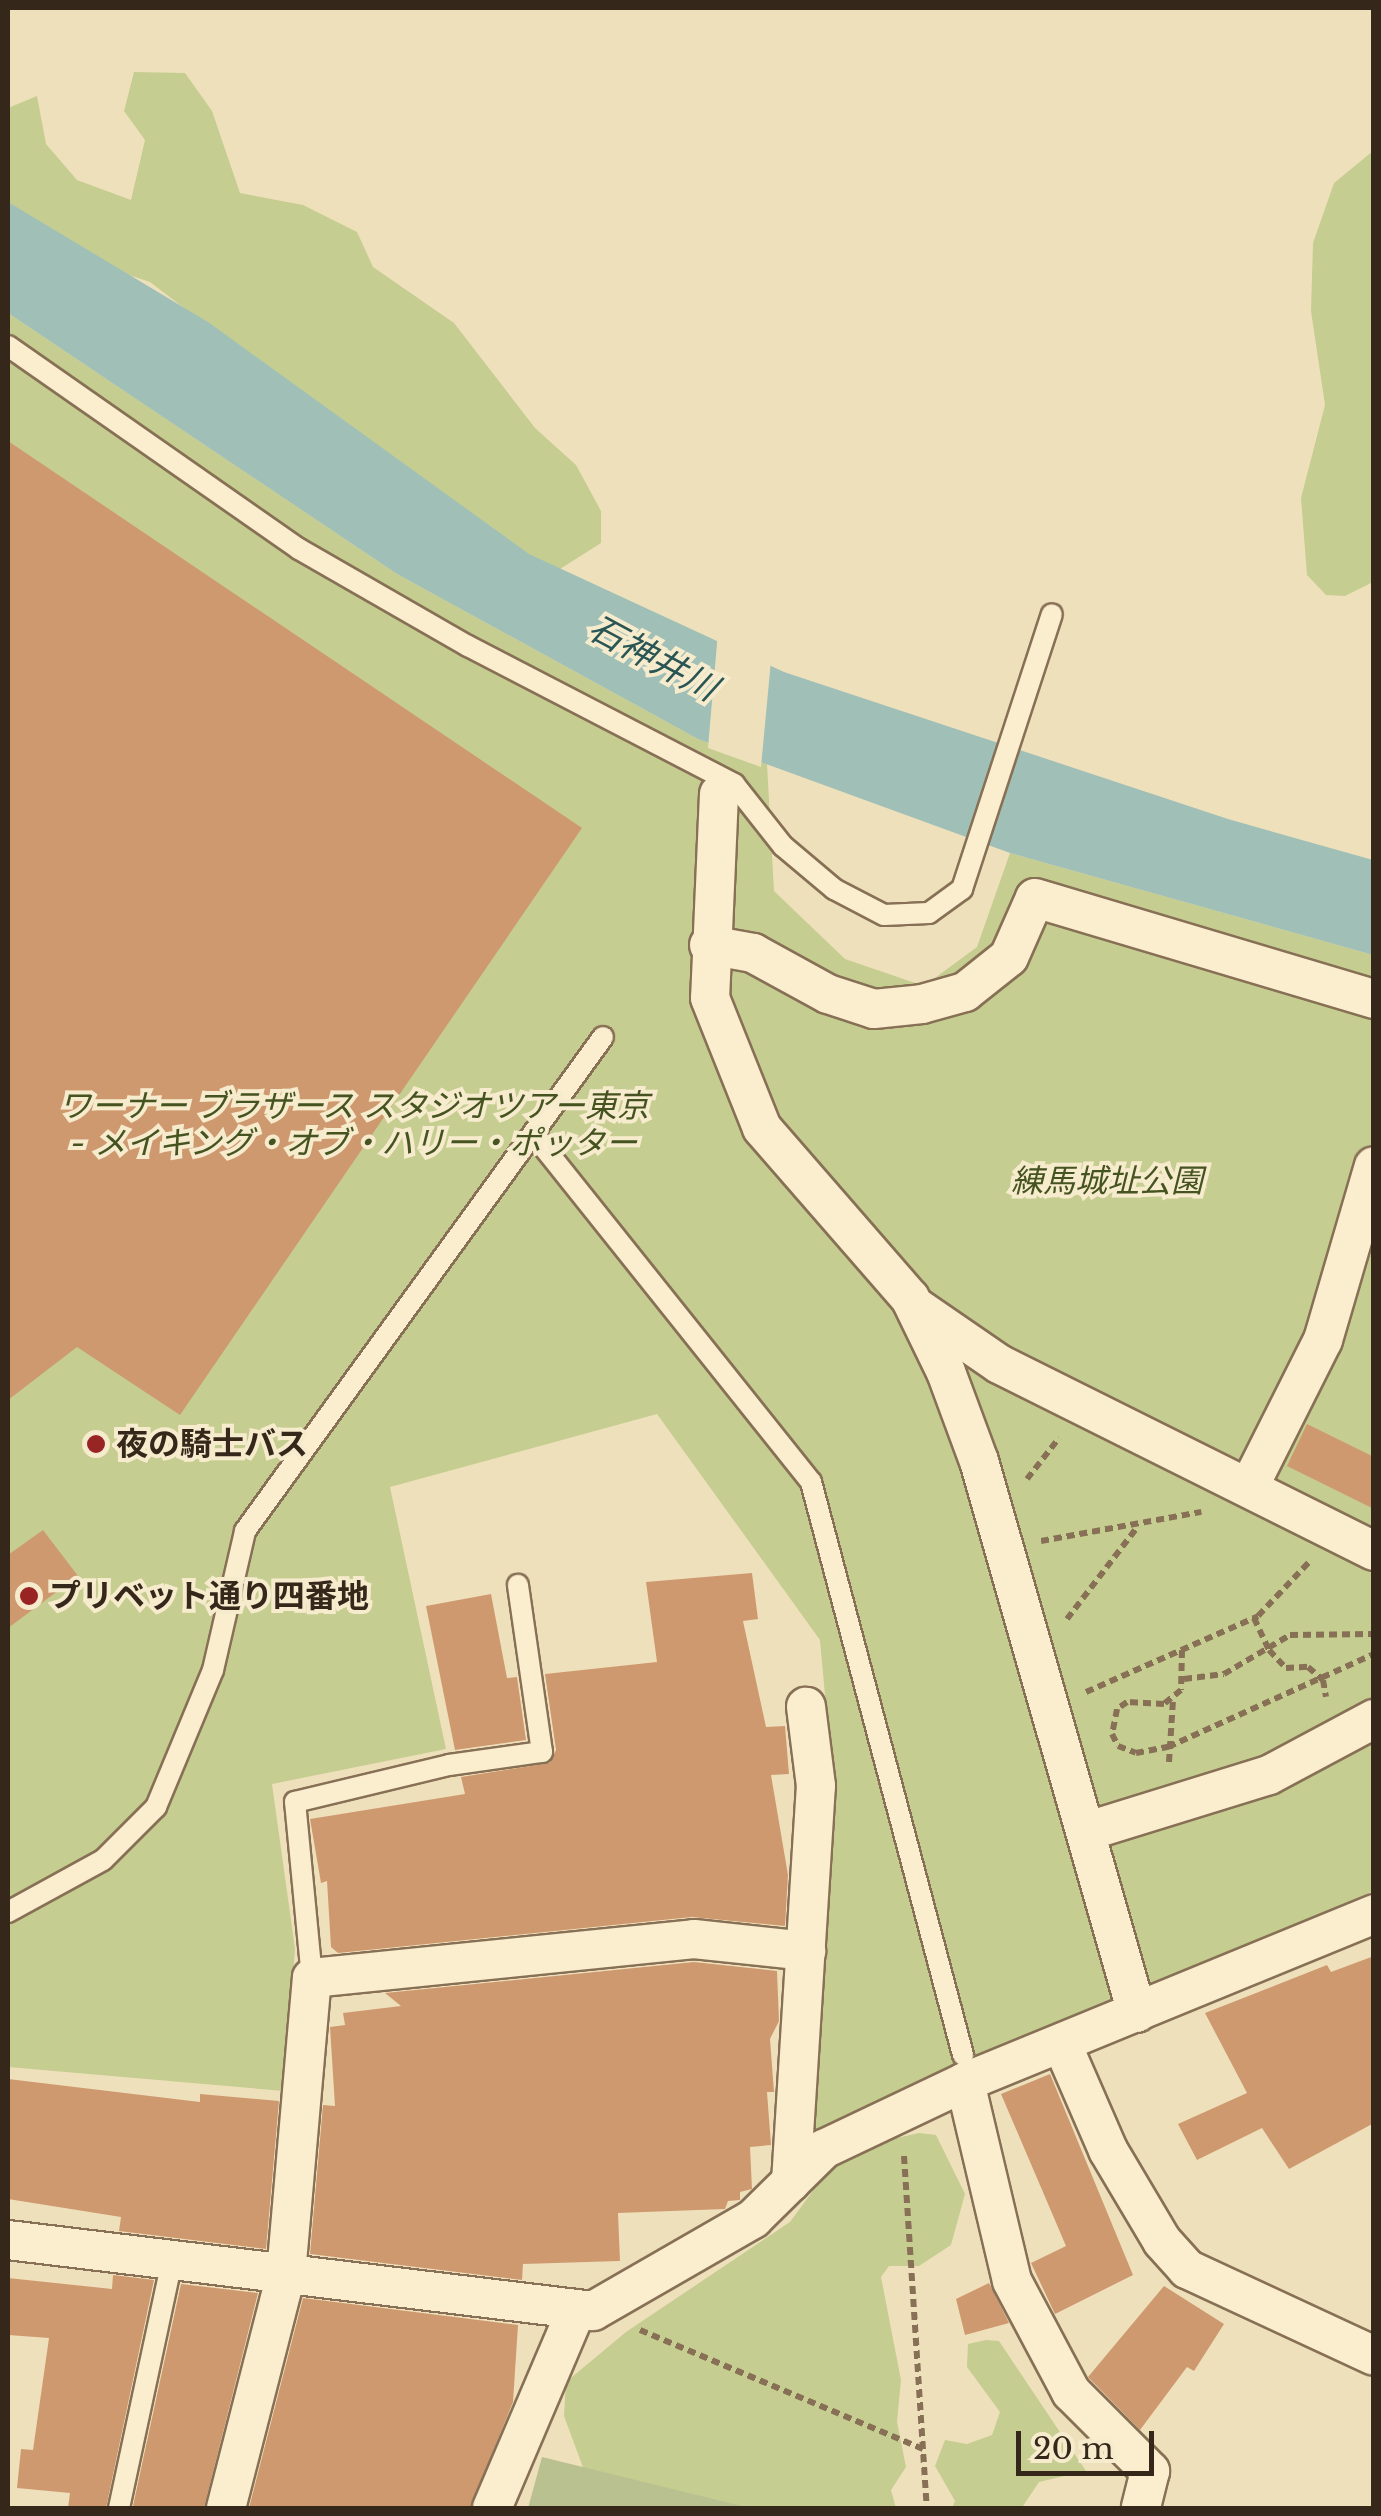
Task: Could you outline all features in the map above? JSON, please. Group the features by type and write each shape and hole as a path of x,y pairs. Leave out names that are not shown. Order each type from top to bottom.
{"street":[{"path":"719,794 708,945 710,998 762,1128 914,1306 946,1372 999,1533 1088,1831 1137,2012"},
{"path":"708,945 752,953 828,994 874,1008 922,1004 965,992 1009,957 1035,898 1374,1000"},
{"path":"1250,1486 1323,1340 1374,1166"},
{"path":"1342,1283 1374,1250"},
{"path":"914,1306 1000,1364 1374,1551"},
{"path":"791,2182 816,1786 806,1707"},
{"path":"1088,1831 1178,1805 1360,1729"},
{"path":"8,2240 585,2310 753,2219 824,2149 901,2114 964,2068 1062,2044 1374,1914"},
{"path":"226,2508 286,2274 312,1978 694,1940 806,1951"},
{"path":"1062,2044 1108,2150 1162,2241 1187,2269 1374,2356"},
{"path":"964,2068 1012,2280 1071,2392 1150,2471 1141,2508"},
{"path":"492,2508 585,2310"}],"lane":[{"path":"8,346 315,559 734,784 784,846 834,889 884,915 929,913 962,889 1052,614"},
{"path":"8,1912 103,1860 156,1808 213,1670 245,1531 603,1036"},
{"path":"534,1135 810,1482 964,2068"},
{"path":"312,1978 295,1802 449,1765 542,1752 518,1584"},
{"path":"119,2508 172,2260"}],"path":[{"path":"999,1533 1085,1406"},
{"path":"999,1533 1139,1525 1208,1511 1250,1486"},
{"path":"1036,1659 1139,1525"},
{"path":"1048,1700 1082,1694 1254,1618 1336,1530"},
{"path":"1254,1618 1269,1650 1286,1668 1308,1667 1322,1679 1360,1729"},
{"path":"1184,1678 1224,1674 1290,1635 1374,1634"},
{"path":"1178,1805 1168,1747 1174,1698 1184,1678 1182,1650"},
{"path":"1174,1698 1164,1704 1126,1702 1112,1720 1118,1746 1136,1753 1168,1747 1374,1654"},
{"path":"901,2114 928,2508"},
{"path":"585,2310 924,2449"}],"green space":[{"path":"134,72 185,73 212,111 240,193 303,205 357,232 373,267 454,323 535,428 576,465 601,511 601,543 541,581 150,282 108,268 8,211 8,108 37,96 46,144 77,180 131,200 145,140 124,111"},
{"path":"1373,151 1373,582 1345,596 1326,595 1307,575 1301,498 1325,405 1311,311 1313,243 1334,183"},
{"name":"ワーナー ブラザース スタジオツアー東京 - メイキング・オブ・ハリー・ポッター","path":"8,313 397,574 698,739 767,764 774,891 845,959 924,986 977,947 1010,853 1373,955 1373,1891 814,2134 830,1750 820,1640 657,1414 390,1487 446,1749 272,1784 295,1949 284,2091 8,2067"},
{"path":"919,2133 936,2135 965,2194 951,2245 919,2266 889,2266 881,2277 901,2380 897,2422 906,2467 891,2490 896,2508 709,2508 588,2481 564,2416 566,2382 626,2332 790,2222 831,2166 871,2144"},
{"path":"999,2341 1086,2471 1039,2482 1023,2506 952,2508 955,2501 935,2466 945,2440 967,2444 992,2435 1000,2412 967,2367 968,2344"},
{"path":"542,2457 750,2508 528,2508"}],"water":[{"name":"石神井川","path":"8,202 208,322 529,554 784,672 1228,819 1373,860 1373,955 1010,853 698,739 397,574 8,313"}],"pier":[{"path":"718,632 771,660 761,767 708,748"}],"building":[{"path":"8,441 582,828 180,1415 77,1347 8,1400"},
{"path":"1307,1424 1374,1457 1374,1509 1287,1466"},
{"name":"プリベット通り四番地","path":"43,1530 78,1576 8,1628 8,1555"},
{"path":"752,1573 758,1619 743,1621 766,1727 785,1726 789,1774 771,1775 788,1875 785,1926 692,1917 338,1953 331,1947 327,1881 321,1883 310,1819 465,1794 461,1777 550,1763 556,1750 545,1674 657,1662 646,1582"},
{"path":"491,1594 507,1678 517,1677 526,1740 455,1750 426,1606"},
{"path":"1374,1956 1374,2123 1289,2169 1262,2128 1197,2160 1178,2124 1247,2093 1205,2013 1327,1965 1331,1972"},
{"path":"694,1962 777,1971 779,2021 770,2039 774,2092 767,2092 771,2145 750,2147 752,2189 740,2192 740,2200 728,2201 725,2209 618,2213 620,2261 523,2264 522,2280 310,2254 323,2105 335,2106 330,2027 345,2025 343,2013 401,2006 385,1993"},
{"path":"1050,2074 1133,2275 1055,2314 1031,2263 1066,2246 1001,2094"},
{"path":"8,2079 200,2102 200,2094 279,2101 266,2249 119,2231 121,2217 8,2199"},
{"path":"113,2275 154,2280 106,2508 68,2508 70,2493 17,2488 21,2449 33,2450 49,2338 8,2335 8,2278 112,2289"},
{"path":"989,2283 1009,2323 965,2335 956,2299"},
{"path":"181,2284 258,2293 204,2508 133,2506"},
{"path":"1164,2286 1224,2324 1194,2371 1187,2367 1140,2430 1088,2377"},
{"path":"303,2298 518,2325 513,2402 470,2508 249,2508"}],"place":[{"name":"夜の騎士バス","path":"96,1444"},
{"name":"プリベット通り四番地","path":"29,1596"}],"park label":[{"name":"練馬城址公園","path":"1107,1181"}]}
